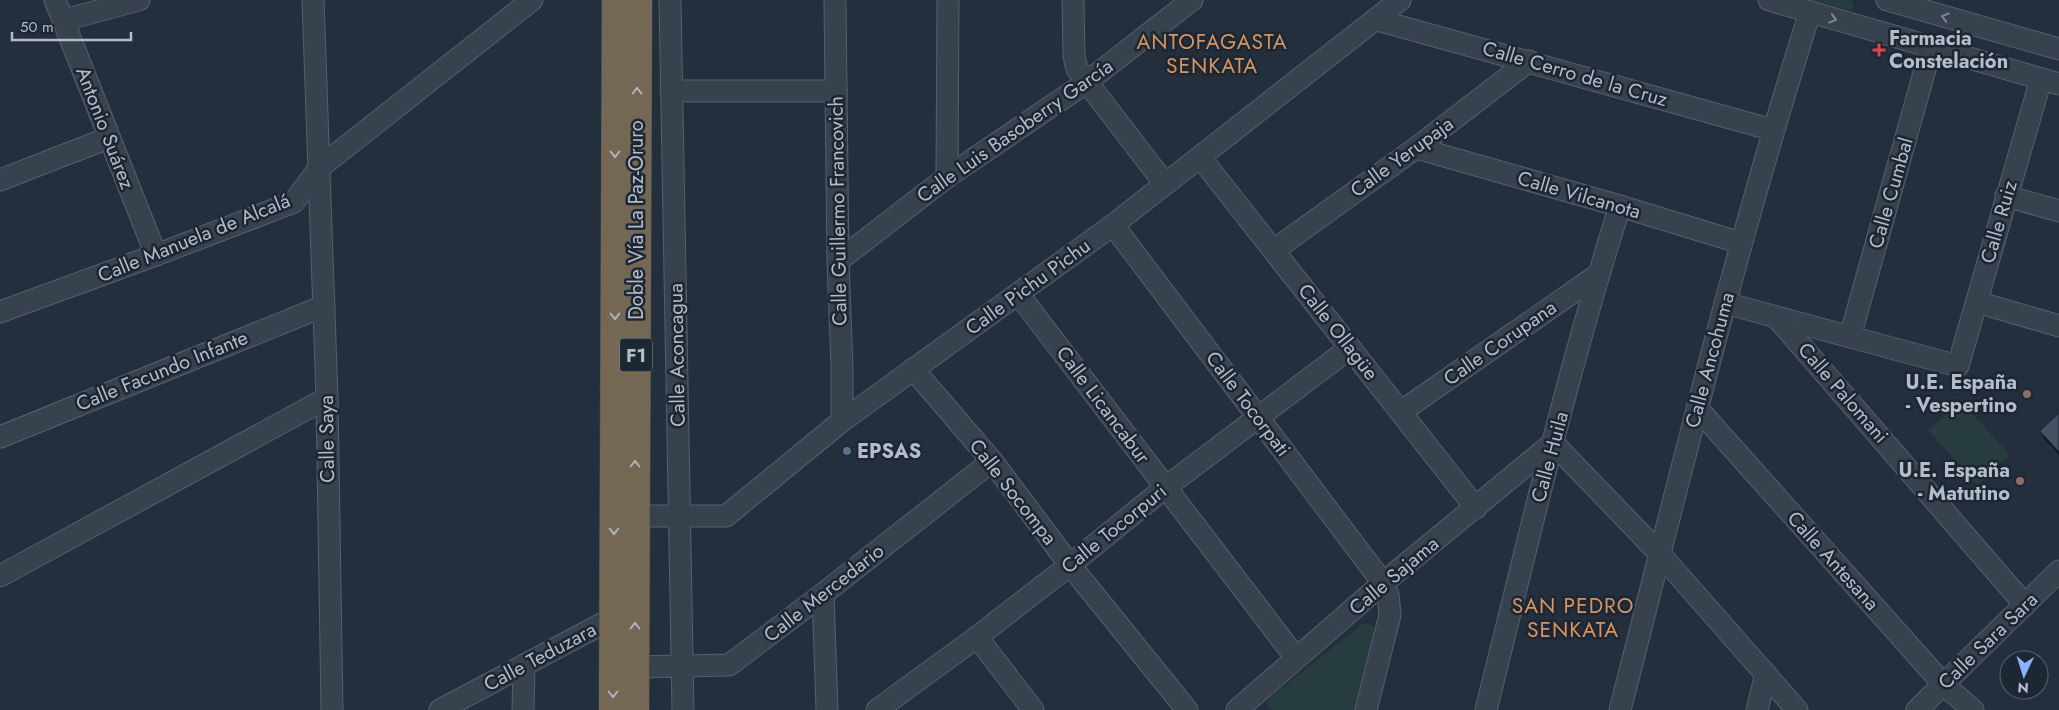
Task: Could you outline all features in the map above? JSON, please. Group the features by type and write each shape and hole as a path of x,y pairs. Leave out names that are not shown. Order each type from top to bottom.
{"highway":[{"name":"Doble Vía La Paz-Oruro","path":"613,710 616,0"},
{"name":"Doble Vía La Paz-Oruro","path":"635,710 638,0"}],"street":[{"name":"Antonio Suárez","path":"55,0 156,256"},
{"path":"64,20 139,0"},
{"name":"Calle Saya","path":"313,0 327,398 332,710"},
{"name":"Calle Manuela de Alcalá","path":"0,312 156,256 294,202 319,168 532,0"},
{"name":"Calle Aconcagua","path":"670,0 683,710"},
{"name":"Calle Guillermo Francovich","path":"835,0 842,421"},
{"path":"947,177 948,0"},
{"path":"1073,0 1074,56 1077,68 1165,184"},
{"name":"Calle Pichu Pichu","path":"635,516 726,516 842,421 1019,295 1113,225 1377,20 1400,0"},
{"path":"1770,0 2050,81"},
{"name":"Calle Luis Basoberry García","path":"838,261 947,177 1087,82 1189,1"},
{"path":"1882,33 1889,1 2059,49"},
{"name":"Calle Ancohuma","path":"1620,710 1741,243 1773,130 1810,12"},
{"name":"Calle Cerro de la Cruz","path":"1377,20 1773,130"},
{"name":"Calle Cumbal","path":"1850,337 1931,48"},
{"name":"Calle Yerupaja","path":"1274,250 1416,148 1529,61"},
{"name":"Calle Ruiz","path":"1850,337 1958,366 2006,196 2050,81"},
{"path":"671,91 836,91"},
{"path":"0,180 108,138"},
{"name":"Calle Vilcanota","path":"1416,148 1620,206 1741,243"},
{"name":"Calle Ollagüe","path":"1200,157 1402,411 1476,508"},
{"path":"2006,196 2059,211"},
{"name":"Calle Huila","path":"1486,710 1553,443 1599,274 1620,206"},
{"name":"Calle Tocorpati","path":"1113,225 1383,583"},
{"name":"Calle Corupana","path":"1402,411 1599,274"},
{"name":"Calle Licancabur","path":"1019,295 1296,658"},
{"path":"1977,302 2059,326"},
{"path":"1725,303 1778,319 1850,337"},
{"name":"Calle Facundo Infante","path":"0,437 324,306"},
{"name":"Calle Palomani","path":"1778,319 2025,605"},
{"name":"Calle Tocorpuri","path":"877,710 977,637 1166,487 1350,348"},
{"name":"Calle Socompa","path":"914,369 992,461 1070,565 1187,710"},
{"path":"0,576 327,398"},
{"name":"Calle Antesana","path":"1697,408 1944,685 1973,710"},
{"path":"1553,443 1660,554 1797,710"},
{"name":"Calle Sajama","path":"1240,709 1383,583 1553,443"},
{"name":"Calle Mercedario","path":"635,667 683,668 730,665 824,594 992,461"},
{"name":"Calle Sara Sara","path":"1917,710 2059,571"},
{"path":"1366,710 1390,615 1388,594 1383,583"},
{"path":"824,594 827,710"},
{"name":"Calle Teduzara","path":"440,710 613,618"},
{"path":"977,637 1033,710"},
{"path":"523,710 524,665"},
{"path":"1757,710 1766,674"}],"green space":[{"path":"1813,0 1851,0 1854,7 1851,10"},
{"path":"1961,401 2010,455 1977,485 1928,430"},
{"path":"1364,623 1373,626 1377,633 1358,710 1272,710 1267,706 1269,698"}],"building":[{"path":"2059,413 2059,452 2040,431"}],"place":[{"name":"Farmacia Constelación","path":"1879,50"},
{"name":"U.E. España - Vespertino","path":"2027,394"},
{"name":"EPSAS","path":"847,451"},
{"name":"U.E. España - Matutino","path":"2020,481"}],"district":[{"name":"ANTOFAGASTA SENKATA","path":"1212,54"},
{"name":"SAN PEDRO SENKATA","path":"1573,618"}]}
